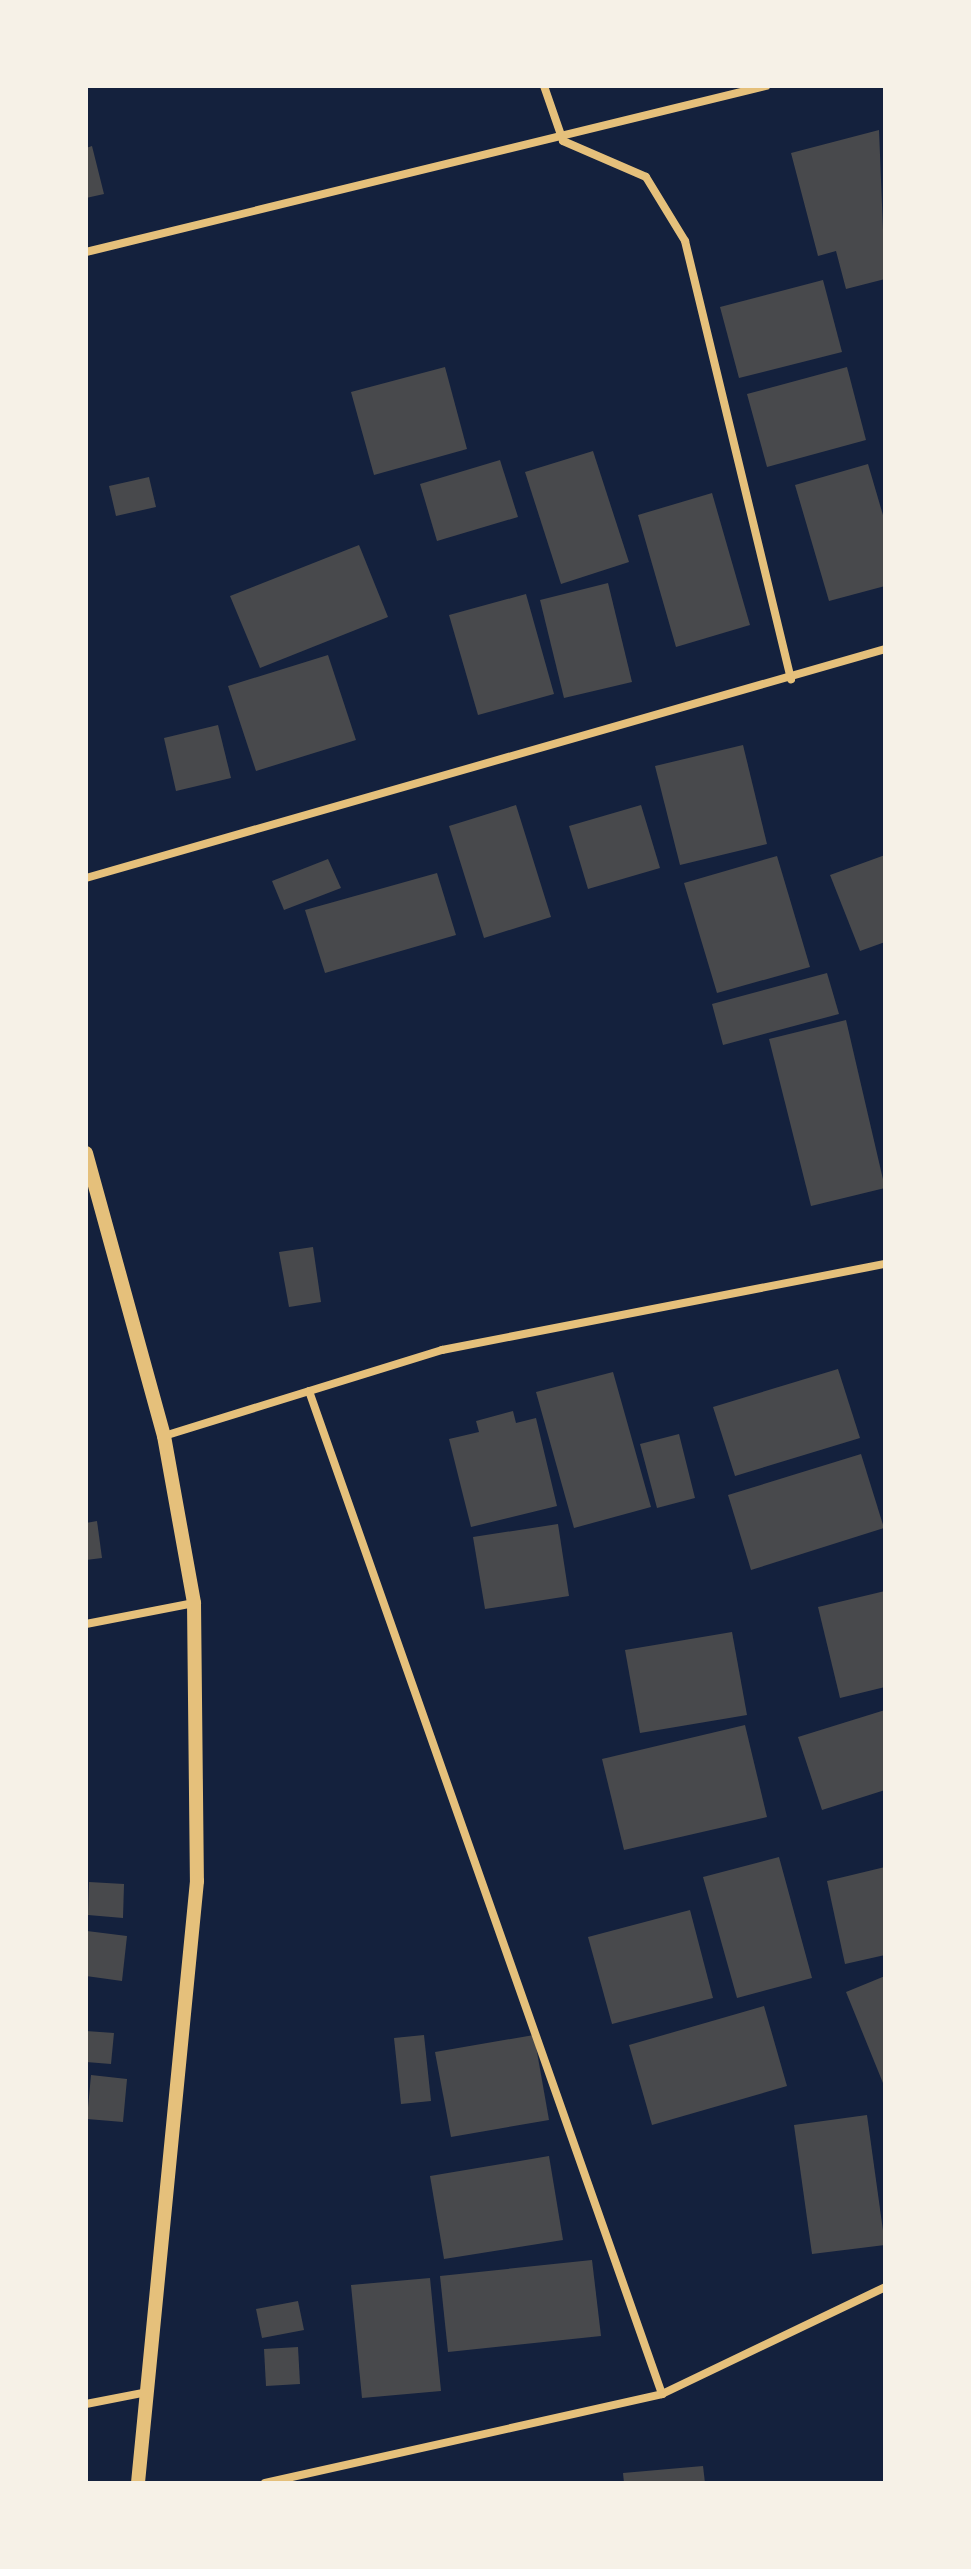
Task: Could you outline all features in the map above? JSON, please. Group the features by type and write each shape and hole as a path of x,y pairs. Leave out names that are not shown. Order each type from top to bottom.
{"street":[{"path":"544,86 563,141 646,177 685,241 791,679"},
{"path":"86,252 563,141 766,86"},
{"path":"86,878 791,679 885,649"},
{"path":"86,1153 164,1436 194,1603 197,1881 138,2483"},
{"path":"164,1436 442,1350 885,1264"},
{"path":"309,1391 662,2394"},
{"path":"86,1624 194,1603"},
{"path":"265,2483 662,2394 885,2287"},
{"path":"86,2404 147,2392"}],"building":[{"path":"879,130 885,279 846,289 836,251 818,256 791,153"},
{"path":"92,146 104,194 86,198 86,148"},
{"path":"823,280 842,352 739,378 720,307"},
{"path":"445,367 467,449 374,475 351,392"},
{"path":"847,367 866,440 767,467 747,394"},
{"path":"593,451 629,562 561,584 525,472"},
{"path":"500,460 518,517 437,541 420,484"},
{"path":"868,464 885,522 885,586 829,601 795,485"},
{"path":"149,477 156,507 116,516 109,486"},
{"path":"712,493 750,625 676,647 638,515"},
{"path":"359,545 388,617 260,668 230,596"},
{"path":"608,583 632,682 564,698 540,600"},
{"path":"526,594 554,694 478,715 449,615"},
{"path":"328,655 356,740 256,771 228,686"},
{"path":"218,725 231,778 176,791 164,738"},
{"path":"743,745 767,844 680,865 655,766"},
{"path":"516,805 551,917 484,938 449,826"},
{"path":"641,805 660,868 588,889 569,826"},
{"path":"885,855 885,942 860,951 830,875"},
{"path":"777,856 810,967 717,993 684,883"},
{"path":"328,859 341,888 284,910 272,881"},
{"path":"437,873 456,935 325,973 305,910"},
{"path":"827,973 839,1014 723,1045 712,1004"},
{"path":"846,1020 885,1188 811,1206 769,1039"},
{"path":"313,1247 321,1302 289,1307 279,1252"},
{"path":"838,1369 860,1438 735,1476 713,1407"},
{"path":"613,1372 651,1507 574,1528 536,1392"},
{"path":"513,1411 516,1423 536,1418 557,1506 471,1527 449,1439 479,1432 476,1421"},
{"path":"679,1434 695,1498 657,1508 640,1444"},
{"path":"861,1454 884,1528 751,1570 728,1495"},
{"path":"97,1521 102,1558 86,1560 86,1523"},
{"path":"558,1524 569,1596 485,1609 473,1537"},
{"path":"885,1591 885,1687 840,1698 818,1607"},
{"path":"732,1632 747,1715 640,1733 625,1650"},
{"path":"885,1710 885,1790 822,1810 798,1737"},
{"path":"745,1725 767,1817 624,1850 602,1759"},
{"path":"779,1857 812,1978 737,1998 703,1877"},
{"path":"885,1867 885,1955 845,1964 827,1881"},
{"path":"89,1882 124,1884 123,1918 88,1915"},
{"path":"690,1910 713,1998 612,2024 588,1937"},
{"path":"87,1931 127,1936 122,1981 86,1976"},
{"path":"885,1976 885,2088 846,1992"},
{"path":"764,2006 787,2086 652,2125 629,2045"},
{"path":"86,2031 114,2033 111,2064 86,2062"},
{"path":"424,2035 431,2101 401,2104 394,2038"},
{"path":"534,2035 549,2120 451,2137 435,2052"},
{"path":"91,2075 127,2079 123,2122 87,2119"},
{"path":"867,2115 885,2245 812,2254 794,2125"},
{"path":"549,2156 563,2240 444,2259 430,2176"},
{"path":"592,2260 601,2336 448,2352 440,2276"},
{"path":"430,2278 441,2391 362,2398 351,2285"},
{"path":"298,2301 304,2330 262,2338 256,2309"},
{"path":"298,2347 300,2384 266,2386 264,2349"},
{"path":"703,2466 705,2483 624,2483 623,2473"}]}
